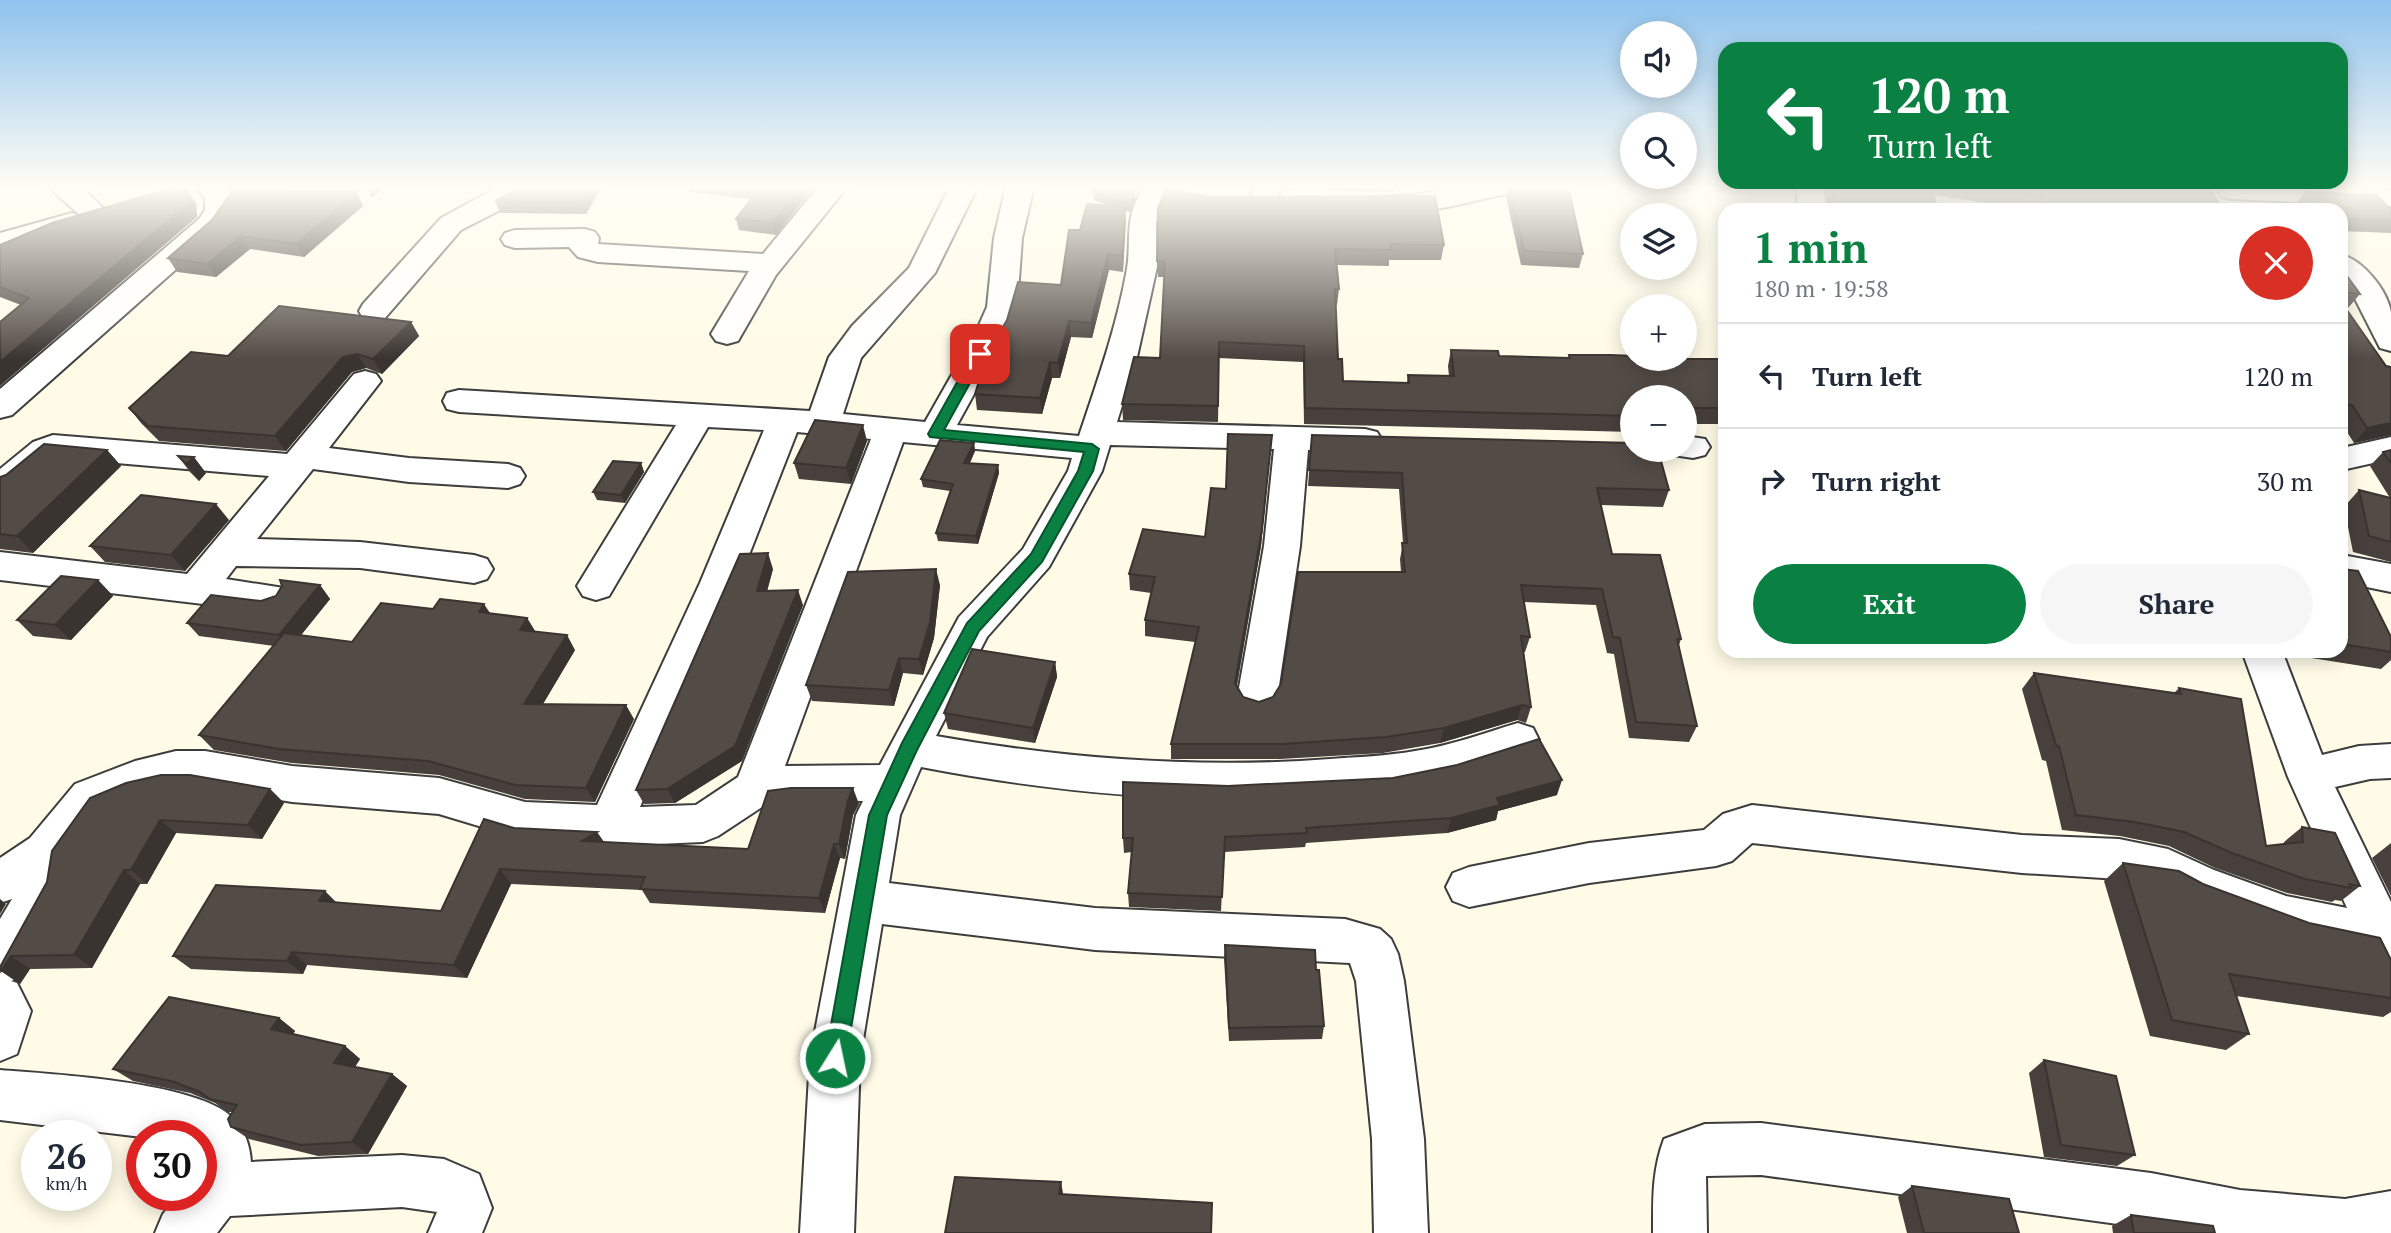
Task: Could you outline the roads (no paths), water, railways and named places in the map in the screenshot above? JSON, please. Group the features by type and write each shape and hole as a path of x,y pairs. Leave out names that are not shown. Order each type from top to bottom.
{"street":[{"path":"0,407 188,244"},
{"path":"374,311 434,244"},
{"path":"584,244 583,247 588,251 598,253 769,263"},
{"path":"727,334 769,263 785,244"},
{"path":"823,423 845,357 863,332 925,265 936,244"},
{"path":"935,434 991,334 1002,307 1008,244"},
{"path":"827,1233 835,1058 878,815 973,627 1036,558 1085,471 1121,358 1142,267 1142,244"},
{"path":"2348,268 2378,289 2391,341"},
{"path":"197,588 365,381"},
{"path":"459,401 823,423 935,434 1095,441 1292,438 1400,441"},
{"path":"596,586 698,416"},
{"path":"610,825 719,583 785,421"},
{"path":"755,789 891,429"},
{"path":"1257,699 1282,545 1292,438"},
{"path":"0,484 20,474 44,450 52,446 508,476"},
{"path":"2348,458 2391,448"},
{"path":"227,552 360,555 474,569"},
{"path":"0,566 271,598"},
{"path":"2348,570 2391,578"},
{"path":"2265,658 2309,777 2388,945"},
{"path":"0,883 46,852 90,797 135,779 176,769 205,769 292,784 439,796 526,821 610,825 703,823 755,789 901,765 996,765 1153,781 1259,783 1424,768 1518,740"},
{"path":"2309,777 2386,770"},
{"path":"1469,887 1589,863 1716,847 1738,827 1752,824 2022,854 2119,859 2168,869 2199,885 2286,917 2388,945"},
{"path":"0,963 39,894 46,852"},
{"path":"863,901 1095,929 1345,940 1363,944 1374,954 1380,981 1398,1139 1401,1233"},
{"path":"0,999 7,1011 0,1037"},
{"path":"0,1095 145,1111 186,1120"},
{"path":"217,1137 224,1146 225,1164 217,1187"},
{"path":"1680,1233 1679,1181 1683,1157 1705,1150 1761,1149 2151,1200 2204,1221 2240,1217 2345,1226 2391,1218"},
{"path":"217,1190 402,1181 444,1186 460,1194 465,1208 455,1233"},
{"path":"181,1233 199,1211"}]}
